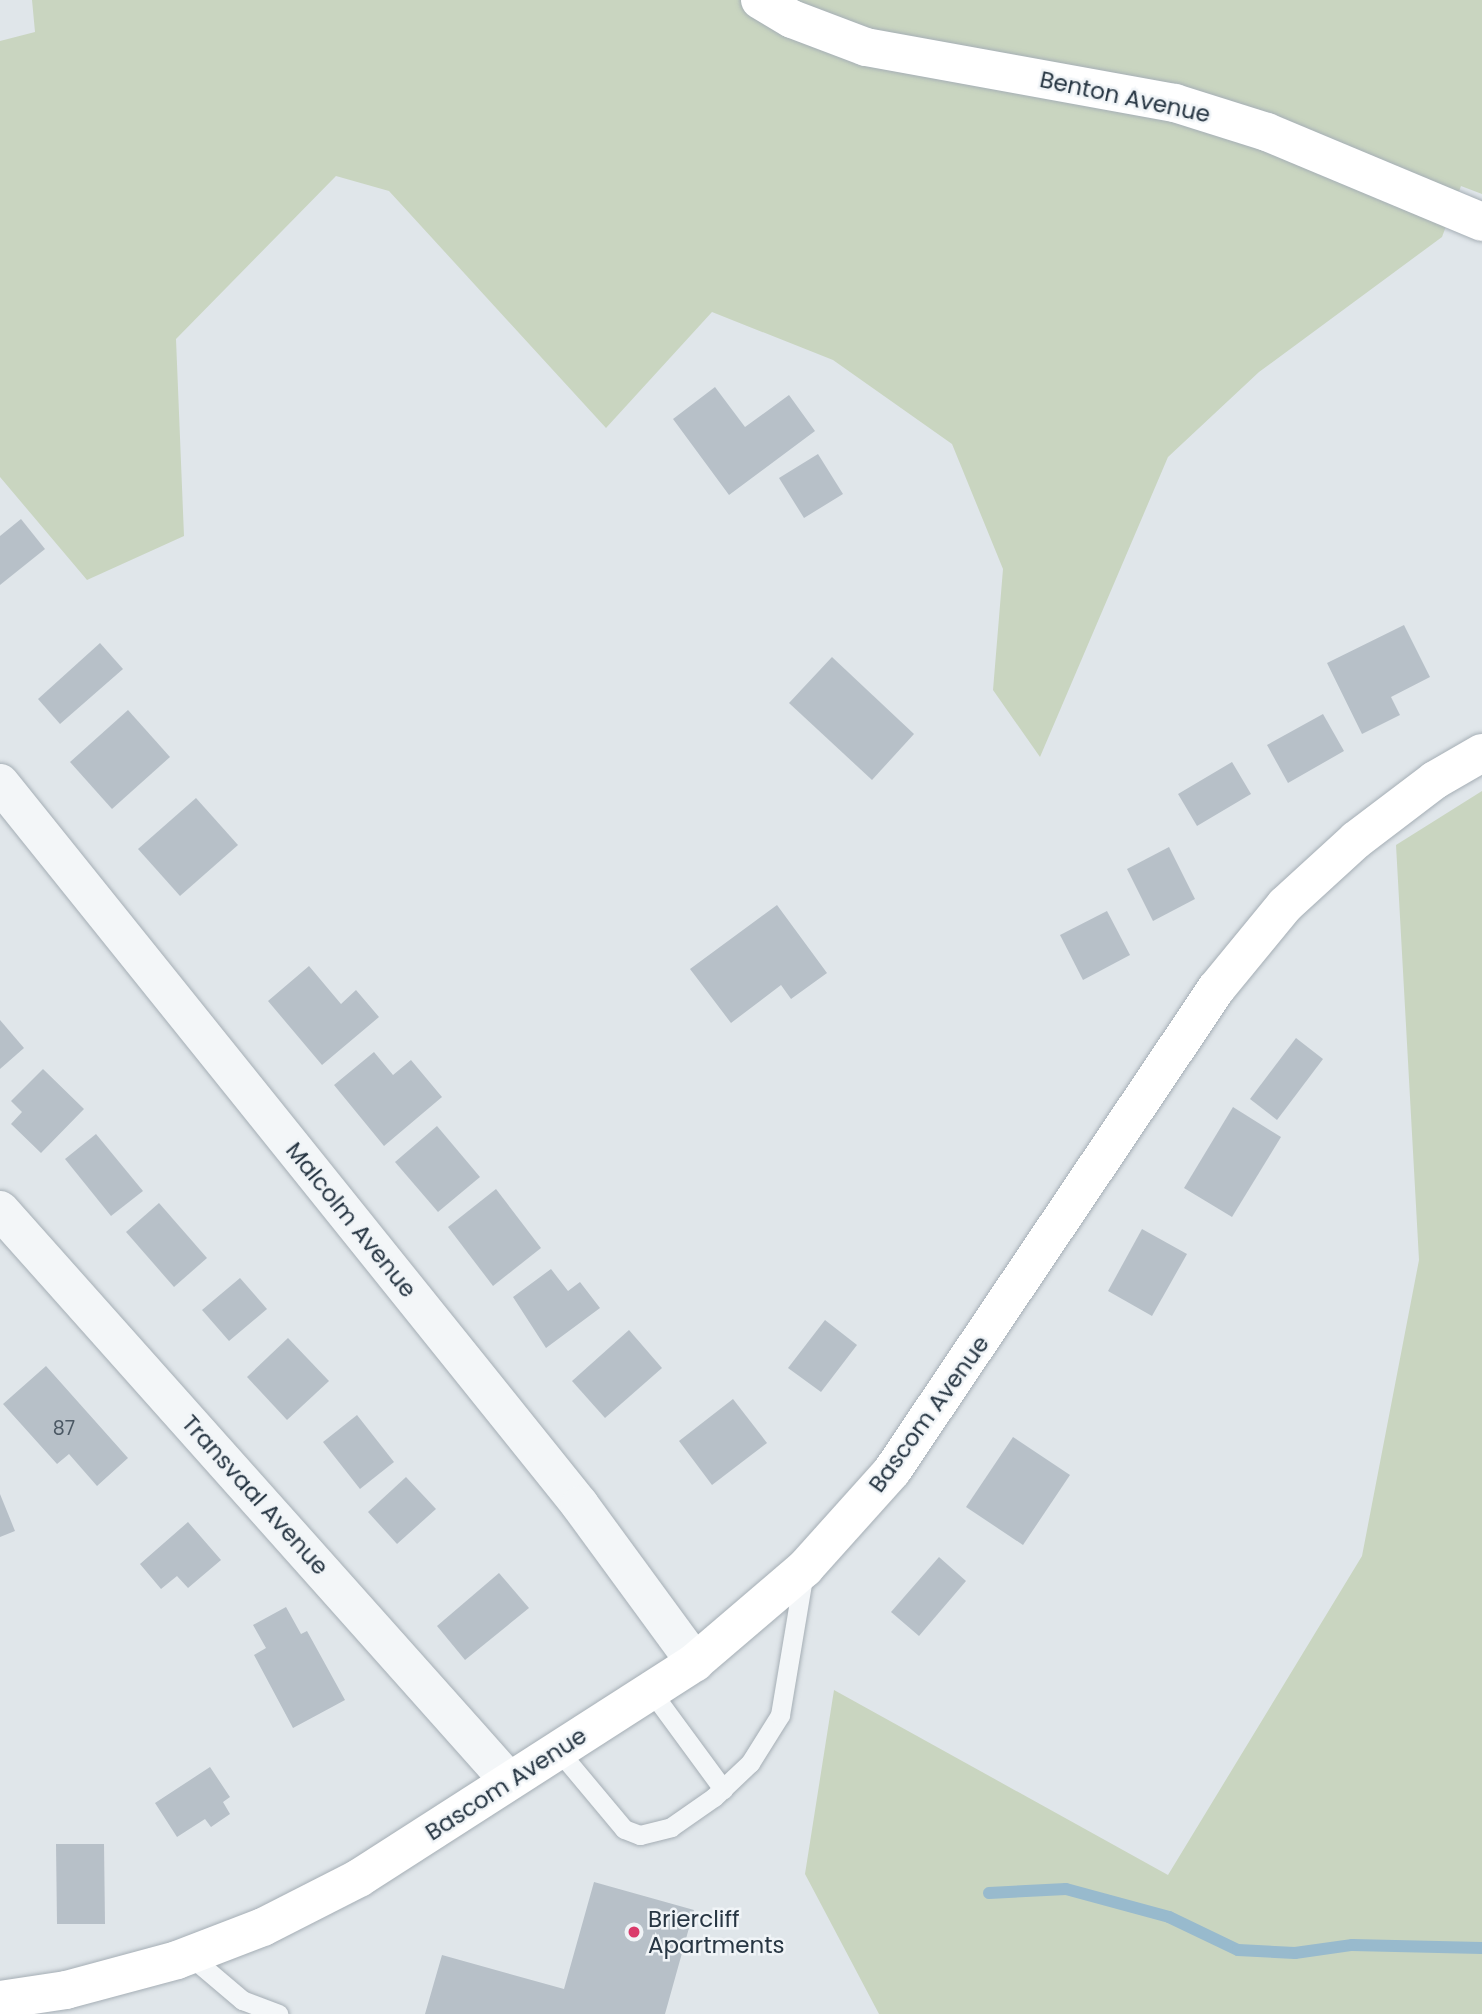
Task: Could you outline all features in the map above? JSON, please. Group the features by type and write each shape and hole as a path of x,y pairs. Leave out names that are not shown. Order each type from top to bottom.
{"main road":[{"name":"Benton Avenue","path":"760,0 792,19 866,47 1175,103 1267,132 1482,222"},
{"name":"Bascom Avenue","path":"0,2000 66,1990 189,1955 263,1927 359,1878 695,1662 805,1568 892,1471 1216,989 1277,916 1356,840 1434,780 1482,753"}],"street":[{"name":"Malcolm Avenue","path":"0,783 580,1505 695,1662"},
{"name":"Transvaal Avenue","path":"0,1210 509,1781"}],"lane":[{"path":"558,1750 624,1829 639,1835 671,1827 723,1789 766,1742 780,1715 805,1568"},
{"path":"652,1691 723,1789"},
{"path":"189,1955 242,2000 278,2014"}],"green space":[{"path":"32,0 1482,0 1482,194 1461,186 1442,237 1259,372 1168,457 1040,757 993,690 1003,569 952,444 833,360 712,312 606,428 389,191 336,176 176,339 184,536 87,580 0,477 0,41 35,32"},
{"path":"1482,791 1482,2014 879,2014 805,1874 834,1690 1168,1875 1362,1556 1419,1260 1396,845"}],"building":[{"path":"715,387 745,427 789,395 815,431 729,495 673,419"},
{"path":"818,454 843,494 804,518 779,478"},
{"path":"21,519 45,549 0,585 0,536"},
{"path":"1404,625 1430,677 1391,697 1400,715 1362,734 1327,663"},
{"path":"100,643 123,669 60,724 38,699"},
{"path":"832,657 914,734 872,780 789,703"},
{"path":"128,710 170,757 112,809 70,762"},
{"path":"1323,714 1344,751 1288,783 1267,745"},
{"path":"1232,762 1251,794 1197,826 1178,794"},
{"path":"196,798 238,845 180,896 138,849"},
{"path":"1169,847 1195,899 1153,921 1127,869"},
{"path":"777,905 827,973 791,999 781,985 731,1023 690,969"},
{"path":"1107,911 1130,955 1083,980 1060,935"},
{"path":"309,966 341,1004 356,990 379,1017 322,1065 268,1001"},
{"path":"0,1020 24,1048 0,1069"},
{"path":"1296,1038 1323,1059 1277,1120 1250,1099"},
{"path":"374,1052 393,1075 411,1060 442,1097 384,1146 334,1085"},
{"path":"43,1069 84,1109 41,1153 11,1124 22,1112 11,1101"},
{"path":"1233,1107 1281,1137 1232,1217 1184,1188"},
{"path":"437,1126 480,1177 438,1212 395,1162"},
{"path":"96,1134 143,1191 111,1216 65,1159"},
{"path":"496,1189 541,1248 493,1286 448,1227"},
{"path":"159,1203 207,1258 174,1287 126,1232"},
{"path":"1142,1229 1187,1254 1152,1316 1108,1291"},
{"path":"551,1269 568,1291 580,1282 600,1308 546,1348 513,1297"},
{"path":"240,1278 267,1309 229,1341 202,1310"},
{"path":"825,1320 857,1345 821,1392 788,1368"},
{"path":"629,1330 662,1368 605,1418 572,1381"},
{"path":"288,1338 329,1381 287,1420 247,1377"},
{"path":"46,1366 128,1458 97,1486 69,1454 57,1464 3,1404"},
{"path":"733,1399 767,1443 712,1485 679,1441"},
{"path":"357,1415 394,1462 360,1489 323,1442"},
{"path":"1013,1437 1070,1475 1023,1545 966,1507"},
{"path":"406,1477 436,1509 397,1544 368,1512"},
{"path":"0,1494 15,1531 0,1537"},
{"path":"188,1522 221,1560 188,1588 177,1576 161,1589 140,1564"},
{"path":"939,1557 966,1581 919,1636 891,1612"},
{"path":"499,1573 529,1608 465,1660 437,1626"},
{"path":"286,1607 301,1634 307,1631 345,1700 293,1728 254,1655 266,1648 253,1625"},
{"path":"210,1767 230,1797 223,1802 230,1814 211,1827 205,1819 177,1837 155,1803"},
{"path":"56,1844 104,1844 105,1924 57,1924"},
{"name":"Briercliff Apartments","path":"594,1882 694,1910 665,2014 425,2014 442,1955 564,1989"}],"waterway":[{"path":"989,1893 1066,1889 1169,1917 1238,1950 1295,1953 1352,1945 1482,1948"}],"place":[{"name":"Briercliff Apartments","path":"634,1932"}]}
